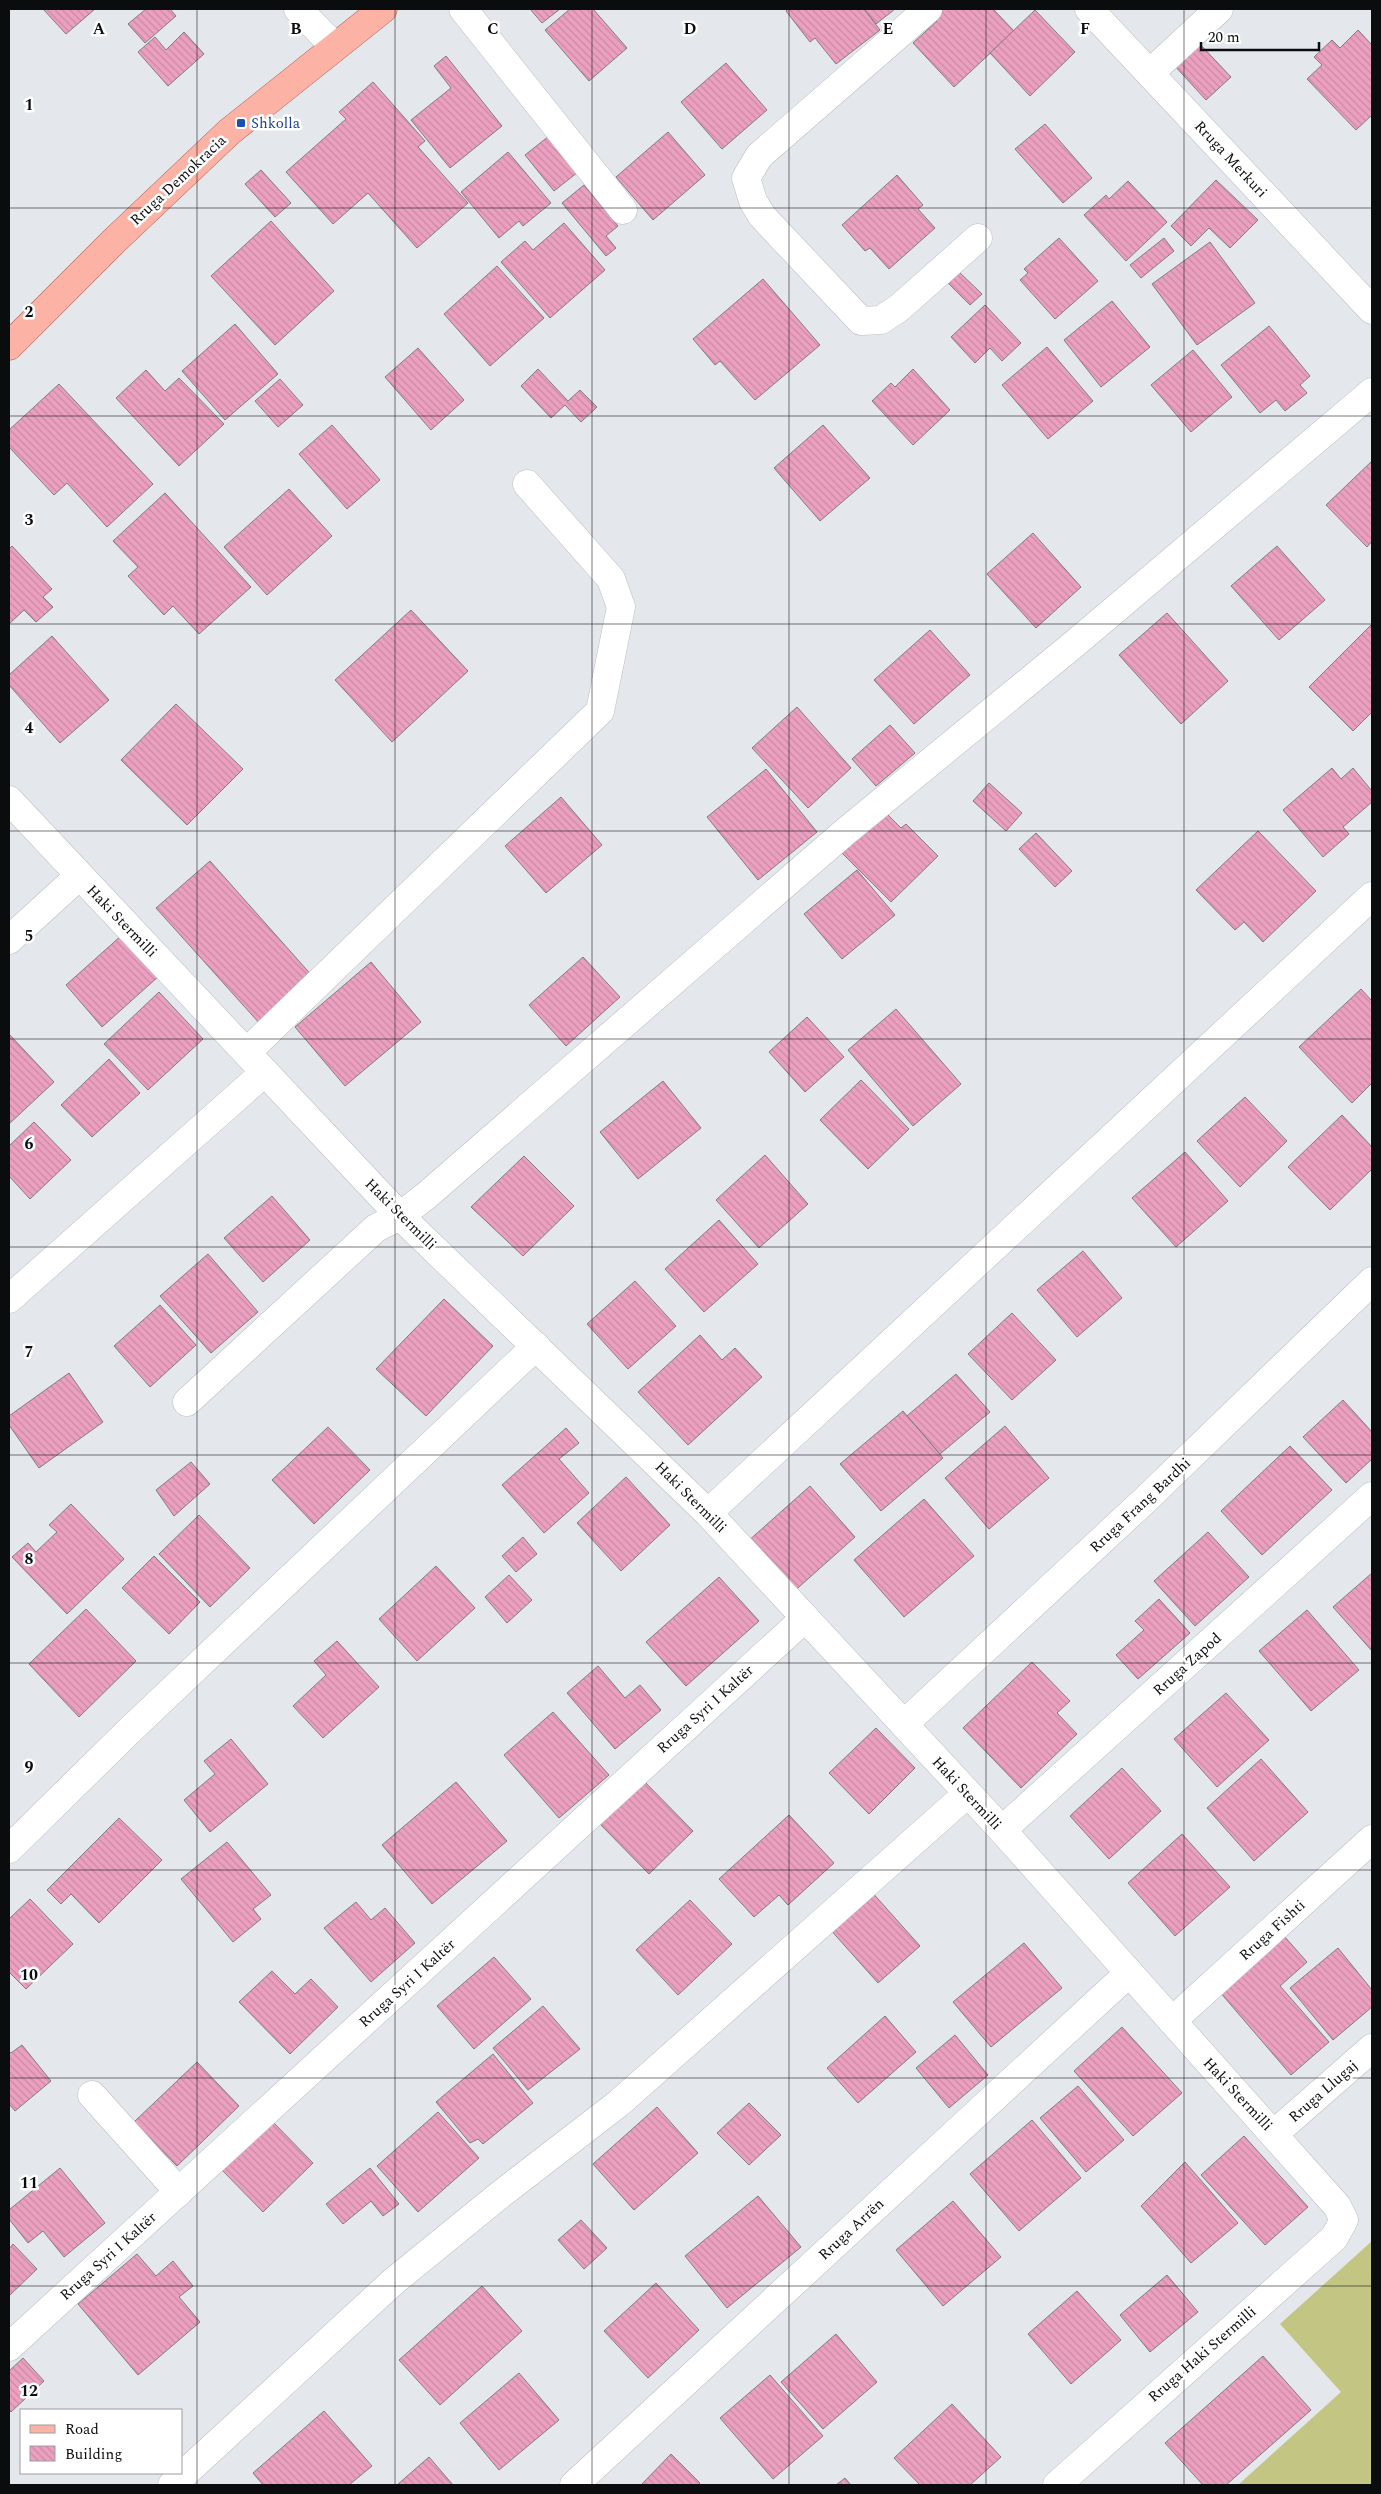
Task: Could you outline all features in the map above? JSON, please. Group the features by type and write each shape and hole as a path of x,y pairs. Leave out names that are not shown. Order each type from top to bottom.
{"main road":[{"name":"Rruga Demokracia","path":"9,346 114,241 229,132 334,46 383,9"}],"street":[{"path":"298,9 334,46"},
{"path":"463,9 624,210"},
{"path":"928,9 759,156 746,178 753,201 762,216 861,321 881,320 899,308 978,238"},
{"name":"Rruga Merkuri","path":"1090,9 1372,310"},
{"path":"1150,73 1219,9"},
{"path":"188,1402 376,1228 400,1216 427,1195 845,832 1073,645 1372,392"},
{"path":"9,1300 256,1062 600,711 621,607 611,579 527,484"},
{"name":"Haki Stermilli","path":"9,800 400,1216 708,1513 1002,1830 1129,1974 1275,2133 1337,2206 1344,2220"},
{"path":"9,940 79,876"},
{"path":"708,1513 1372,896"},
{"name":"Rruga Frang Bardhi","path":"904,1724 1144,1502 1372,1281"},
{"path":"9,1849 130,1730 536,1346"},
{"name":"Rruga Zapod","path":"1002,1830 1372,1496"},
{"name":"Rruga Syri I Kaltër","path":"9,2347 805,1618"},
{"path":"172,2485 394,2281 501,2194 620,2103 967,1794"},
{"name":"Rruga Fishti","path":"1172,2021 1372,1839"},
{"name":"Rruga Arrën","path":"574,2485 1129,1974"},
{"name":"Rruga Llugaj","path":"1275,2133 1372,2048"},
{"path":"92,2095 179,2192"},
{"name":"Rruga Haki Stermilli","path":"1057,2485 1334,2238 1344,2220"}],"green space":[{"path":"1372,2241 1372,2485 1238,2485 1341,2392 1280,2324"}],"building":[{"path":"43,9 95,9 66,34"},
{"path":"146,9 170,9 176,16 145,43 128,24"},
{"path":"530,9 560,9 542,23"},
{"path":"570,9 593,9 627,48 589,81 545,30"},
{"path":"788,9 864,9 880,30 836,64 815,38 810,42 786,11"},
{"path":"864,9 895,9 876,24"},
{"path":"944,9 993,9 1014,31 954,87 913,43 937,21 933,18"},
{"path":"1035,10 1075,52 1030,96 990,53"},
{"path":"1358,30 1372,45 1372,115 1356,130 1307,79 1322,65 1314,57 1332,40 1340,48"},
{"path":"184,32 204,54 168,86 138,52 155,37 166,50"},
{"path":"1197,41 1231,77 1206,100 1173,64"},
{"path":"446,56 502,126 450,168 411,120 451,88 434,66"},
{"path":"726,63 767,110 722,149 681,102"},
{"path":"373,82 425,141 418,147 468,203 417,248 368,193 333,224 286,172 346,119 339,112"},
{"path":"1045,124 1092,178 1063,203 1015,149"},
{"path":"668,132 705,175 653,220 616,177"},
{"path":"549,136 578,172 554,191 525,155"},
{"path":"508,152 551,203 523,226 519,221 499,238 461,192"},
{"path":"261,170 291,203 275,217 245,184"},
{"path":"897,175 923,205 918,209 935,228 889,269 870,248 865,251 842,225"},
{"path":"1216,180 1258,220 1230,248 1209,228 1191,246 1171,226"},
{"path":"1128,181 1167,222 1126,261 1084,215 1106,195 1109,199"},
{"path":"584,185 618,226 606,236 616,248 606,256 562,203"},
{"path":"271,221 334,291 275,345 211,276"},
{"path":"564,223 605,270 550,318 501,262 525,241 533,250"},
{"path":"1059,238 1098,281 1055,319 1020,280 1028,273 1024,269"},
{"path":"1164,238 1174,251 1141,278 1130,265"},
{"path":"1210,242 1255,303 1197,345 1152,284"},
{"path":"497,266 544,318 490,366 444,314"},
{"path":"958,271 982,294 970,305 947,282"},
{"path":"763,279 820,345 755,400 720,361 715,365 693,339"},
{"path":"1112,301 1150,347 1101,387 1064,340"},
{"path":"985,305 1021,343 1002,361 990,348 975,363 951,337"},
{"path":"235,324 278,374 225,420 182,371"},
{"path":"1269,326 1310,376 1300,385 1307,393 1285,411 1276,400 1260,413 1221,365"},
{"path":"1047,347 1093,401 1048,439 1002,385"},
{"path":"418,348 464,400 431,430 385,377"},
{"path":"1193,350 1232,397 1191,432 1151,385"},
{"path":"538,369 568,401 580,390 597,407 581,422 565,405 551,418 521,386"},
{"path":"913,369 950,410 913,445 872,401 891,383 895,387"},
{"path":"146,370 165,391 179,378 224,424 179,466 116,398"},
{"path":"280,379 303,405 278,427 255,401"},
{"path":"59,384 153,484 107,527 67,483 54,495 9,447 9,430"},
{"path":"332,425 380,480 347,509 299,454"},
{"path":"823,425 870,478 820,521 774,468"},
{"path":"1372,461 1372,541 1367,547 1326,505"},
{"path":"289,489 332,536 267,595 224,547"},
{"path":"165,493 251,587 199,634 173,606 164,615 128,576 138,567 113,541"},
{"path":"1033,533 1081,587 1036,628 987,574"},
{"path":"12,546 52,589 43,597 53,607 36,622 24,610 9,624 9,549"},
{"path":"1277,546 1325,600 1279,640 1231,586"},
{"path":"411,610 468,671 392,742 335,680"},
{"path":"1167,613 1228,681 1181,724 1119,655"},
{"path":"1372,624 1372,712 1353,731 1309,687"},
{"path":"930,630 970,675 914,724 874,680"},
{"path":"52,636 109,700 60,743 9,685 9,675"},
{"path":"176,704 243,769 187,825 121,760"},
{"path":"797,707 851,768 808,808 752,748"},
{"path":"890,725 915,753 876,786 852,759"},
{"path":"1332,768 1341,779 1353,768 1372,791 1372,802 1343,827 1349,834 1323,857 1283,810"},
{"path":"766,769 817,832 758,880 707,817"},
{"path":"989,783 1022,813 1006,831 973,801"},
{"path":"561,797 602,845 546,893 505,846"},
{"path":"884,811 901,828 906,824 938,856 891,902 841,852"},
{"path":"1258,831 1316,891 1263,942 1244,922 1235,930 1196,890"},
{"path":"1036,833 1072,871 1055,887 1019,849"},
{"path":"210,861 314,978 261,1025 156,908"},
{"path":"857,870 895,915 842,959 804,914"},
{"path":"122,935 159,976 102,1027 66,985"},
{"path":"583,957 620,997 566,1046 529,1005"},
{"path":"371,962 421,1022 345,1086 295,1027"},
{"path":"1361,989 1372,1001 1372,1083 1352,1103 1299,1047"},
{"path":"159,992 203,1039 148,1090 104,1044"},
{"path":"896,1009 961,1084 913,1126 848,1050"},
{"path":"807,1017 844,1057 805,1092 769,1052"},
{"path":"9,1034 54,1082 9,1124"},
{"path":"109,1059 140,1093 92,1137 61,1105"},
{"path":"861,1080 909,1129 868,1169 820,1120"},
{"path":"663,1081 701,1128 638,1179 600,1132"},
{"path":"1245,1097 1287,1141 1240,1187 1197,1141"},
{"path":"1342,1115 1372,1147 1372,1169 1330,1210 1288,1167"},
{"path":"34,1122 71,1160 30,1199 9,1176 9,1146"},
{"path":"1185,1152 1228,1201 1176,1247 1132,1198"},
{"path":"765,1155 808,1204 759,1248 716,1200"},
{"path":"524,1156 574,1206 523,1256 471,1207"},
{"path":"272,1196 310,1240 263,1282 224,1238"},
{"path":"719,1220 758,1264 704,1312 665,1269"},
{"path":"1083,1251 1122,1298 1077,1337 1037,1290"},
{"path":"208,1254 258,1312 211,1353 160,1296"},
{"path":"635,1281 676,1326 628,1369 587,1324"},
{"path":"444,1299 493,1346 426,1416 376,1369"},
{"path":"160,1305 196,1345 150,1387 114,1346"},
{"path":"1012,1313 1056,1360 1012,1400 968,1354"},
{"path":"700,1335 722,1360 735,1348 762,1377 688,1445 638,1392"},
{"path":"69,1373 103,1422 39,1468 9,1425 9,1416"},
{"path":"956,1374 990,1412 940,1454 907,1416"},
{"path":"1343,1400 1372,1432 1372,1459 1346,1483 1303,1437"},
{"path":"903,1411 943,1458 881,1511 840,1464"},
{"path":"1005,1426 1049,1478 989,1529 945,1478"},
{"path":"328,1427 370,1470 314,1524 272,1480"},
{"path":"566,1428 579,1443 559,1459 589,1493 544,1533 502,1485"},
{"path":"1290,1446 1332,1490 1262,1555 1221,1511"},
{"path":"191,1462 210,1484 174,1516 156,1490"},
{"path":"626,1477 670,1525 621,1571 577,1523"},
{"path":"810,1486 855,1537 791,1594 746,1543"},
{"path":"924,1499 974,1556 904,1617 854,1560"},
{"path":"71,1504 124,1559 67,1614 12,1557 28,1543 36,1552 57,1532 49,1525"},
{"path":"199,1515 250,1568 210,1607 159,1554"},
{"path":"1208,1532 1249,1577 1195,1626 1154,1581"},
{"path":"523,1537 537,1554 516,1572 502,1556"},
{"path":"154,1556 200,1602 169,1634 122,1588"},
{"path":"436,1566 475,1608 417,1661 379,1619"},
{"path":"1372,1573 1372,1651 1333,1607"},
{"path":"509,1575 532,1600 507,1623 485,1597"},
{"path":"719,1577 759,1621 686,1686 646,1642"},
{"path":"1159,1599 1190,1633 1138,1679 1116,1655 1144,1630 1135,1621"},
{"path":"86,1609 136,1661 79,1717 29,1664"},
{"path":"1307,1610 1359,1670 1311,1711 1259,1651"},
{"path":"337,1641 379,1687 323,1738 293,1706 326,1675 314,1661"},
{"path":"1032,1662 1070,1701 1057,1713 1077,1734 1021,1788 963,1728"},
{"path":"598,1666 625,1698 640,1685 661,1710 615,1749 567,1693"},
{"path":"1226,1693 1269,1740 1217,1787 1174,1739"},
{"path":"553,1712 609,1775 559,1818 504,1755"},
{"path":"876,1728 915,1768 869,1814 829,1773"},
{"path":"231,1739 268,1784 210,1832 184,1800 215,1774 204,1761"},
{"path":"1261,1759 1308,1812 1254,1861 1207,1808"},
{"path":"1122,1768 1161,1811 1109,1859 1070,1816"},
{"path":"641,1778 693,1831 649,1874 597,1821"},
{"path":"456,1782 507,1841 432,1904 382,1845"},
{"path":"789,1815 834,1863 788,1905 779,1895 754,1917 719,1879"},
{"path":"119,1818 162,1860 99,1923 71,1894 61,1904 47,1890"},
{"path":"1182,1834 1230,1887 1175,1936 1128,1883"},
{"path":"227,1842 271,1895 253,1909 261,1919 233,1942 181,1879"},
{"path":"870,1890 920,1946 878,1983 828,1927"},
{"path":"30,1899 73,1944 26,1989 9,1972 9,1919"},
{"path":"690,1900 732,1944 678,1995 636,1950"},
{"path":"356,1902 371,1920 385,1908 415,1943 371,1982 324,1928"},
{"path":"1284,1936 1307,1962 1280,1986 1329,2042 1291,2075 1219,1991"},
{"path":"1024,1943 1062,1988 991,2047 953,2002"},
{"path":"1338,1948 1372,1990 1372,2007 1333,2040 1290,1988"},
{"path":"494,1957 531,1999 474,2049 437,2006"},
{"path":"272,1971 295,1994 311,1979 338,2007 290,2054 239,2002"},
{"path":"543,2006 580,2049 528,2090 493,2048"},
{"path":"885,2016 916,2052 858,2103 827,2068"},
{"path":"1122,2027 1182,2093 1133,2136 1074,2071"},
{"path":"955,2035 988,2075 949,2108 916,2068"},
{"path":"22,2045 51,2081 15,2111 9,2104 9,2051 11,2053"},
{"path":"493,2054 533,2103 483,2144 478,2139 470,2143 436,2102"},
{"path":"197,2062 239,2106 177,2166 134,2122"},
{"path":"1078,2086 1124,2140 1086,2172 1040,2118"},
{"path":"749,2103 781,2135 749,2165 717,2133"},
{"path":"657,2107 698,2153 634,2210 593,2164"},
{"path":"438,2112 479,2158 418,2212 377,2166"},
{"path":"1032,2120 1081,2178 1019,2231 970,2174"},
{"path":"272,2121 313,2163 263,2212 222,2170"},
{"path":"1244,2136 1308,2207 1265,2245 1201,2175"},
{"path":"1185,2162 1238,2223 1191,2263 1141,2206"},
{"path":"60,2168 105,2223 64,2257 43,2231 28,2243 9,2219 9,2210"},
{"path":"370,2168 399,2204 383,2216 371,2201 343,2224 326,2204"},
{"path":"758,2196 801,2247 727,2308 685,2256"},
{"path":"953,2201 1001,2257 943,2306 896,2250"},
{"path":"581,2220 607,2248 584,2269 558,2240"},
{"path":"13,2244 37,2269 9,2296 9,2249"},
{"path":"137,2254 156,2276 173,2261 193,2286 179,2297 200,2322 138,2375 78,2304"},
{"path":"1167,2275 1198,2312 1150,2352 1120,2315"},
{"path":"656,2283 699,2330 648,2378 604,2331"},
{"path":"482,2286 522,2331 440,2405 399,2360"},
{"path":"1077,2291 1121,2340 1071,2384 1028,2334"},
{"path":"836,2334 877,2382 823,2429 781,2382"},
{"path":"1263,2356 1311,2410 1226,2485 1203,2485 1165,2443"},
{"path":"23,2358 44,2381 11,2412 9,2410 9,2371"},
{"path":"519,2373 559,2420 499,2470 460,2423"},
{"path":"770,2375 823,2436 773,2479 720,2418"},
{"path":"952,2404 1001,2457 970,2485 920,2485 894,2458"},
{"path":"324,2411 372,2466 349,2485 263,2485 253,2473"},
{"path":"671,2454 700,2483 698,2485 641,2485"},
{"path":"429,2457 453,2485 397,2485"},
{"path":"845,2478 851,2485 836,2485"}],"place":[{"name":"Shkolla","path":"241,123"}]}
